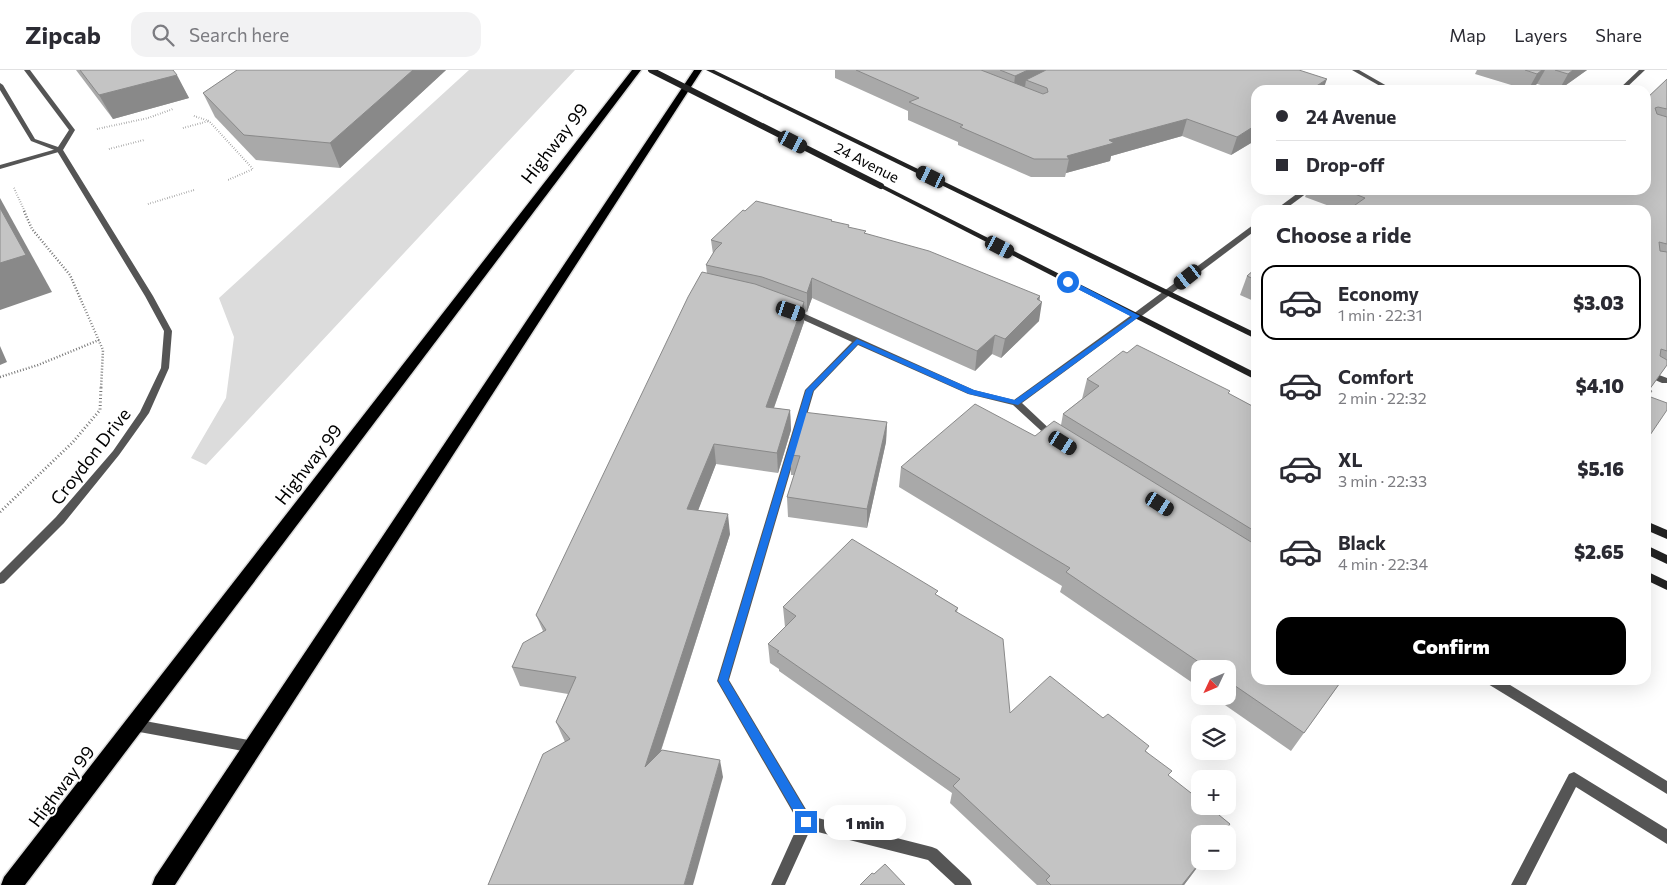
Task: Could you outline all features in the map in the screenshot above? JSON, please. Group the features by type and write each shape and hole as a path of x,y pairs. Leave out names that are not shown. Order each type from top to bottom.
{"highway":[{"name":"Highway 99","path":"12,885 637,70"},
{"path":"163,885 698,70"}],"main road":[{"name":"24 Avenue","path":"651,70 1251,374"},
{"name":"24 Avenue","path":"709,70 1251,334"},
{"path":"1651,527 1667,535"},
{"path":"1651,552 1667,560"},
{"path":"1651,578 1667,586"}],"street":[{"path":"0,167 60,150 72,130 27,70"},
{"path":"1355,70 1382,85"},
{"path":"1626,85 1642,70"},
{"path":"0,85 33,140 60,150"},
{"name":"Croydon Drive","path":"0,580 60,520 116,454 144,413 165,368 168,332 149,296 60,150"},
{"path":"1286,205 1300,195"},
{"path":"1016,403 1168,293 1251,230"},
{"path":"778,307 806,317 971,392 1016,403 1046,433 1063,443"},
{"path":"857,341 810,390 723,681 806,822 932,854 965,885"},
{"path":"1651,375 1664,381"},
{"path":"1500,685 1667,788"},
{"path":"134,725 254,747"},
{"path":"1518,885 1574,778 1667,837"},
{"path":"778,885 806,822"}],"path":[{"path":"97,129 148,118 173,108"},
{"path":"194,116 210,121 253,169 228,180"},
{"path":"183,128 210,121"},
{"path":"109,150 144,140"},
{"path":"0,512 73,442 100,410 103,350 70,275 32,229 14,187 17,180"},
{"path":"148,204 194,190"},
{"path":"0,377 38,365 99,340"}],"shaded area":[{"path":"469,70 575,70 206,465 191,458 226,398 234,337 219,298"}],"building":[{"path":"80,70 173,70 177,75 99,95"},
{"path":"237,70 413,70 330,143 244,135 203,93"},
{"path":"856,70 981,70 1043,94 1048,92 1047,88 1026,80 1046,70 1299,70 1327,79 1318,85 1251,85 1251,128 1237,137 1187,119 1109,140 1114,143 1067,156 1069,159 1034,159 960,127 963,125 909,102 919,98"},
{"path":"1000,70 1028,70 1015,76"},
{"path":"1525,70 1542,70 1537,74"},
{"path":"1555,70 1573,70 1568,74"},
{"path":"1667,79 1667,109 1655,108 1657,114 1667,117 1667,244 1659,242 1660,251 1667,252 1667,351 1661,349 1660,356 1667,360 1667,365 1651,387 1651,205 1355,205 1365,198 1358,195 1651,195 1651,94"},
{"path":"756,201 832,220 849,225 848,227 866,231 864,233 929,251 1040,296 1037,299 1042,302 1005,339 995,335 977,351 812,278 807,293 762,277 706,265 715,250 722,243 711,240 743,210 745,211"},
{"path":"0,208 26,255 0,263"},
{"path":"702,272 755,284 804,302 766,407 790,410 777,453 714,444 687,509 728,514 645,767 662,750 720,760 684,885 488,885 543,754 570,739 556,722 576,677 512,667 523,643 546,630 536,615 688,297"},
{"path":"1137,345 1230,391 1228,393 1251,405 1251,529 1063,414 1099,386 1087,379 1123,351 1127,353"},
{"path":"1651,397 1667,403 1667,410 1651,434"},
{"path":"975,404 1035,436 1054,421 1251,542 1251,685 1338,685 1304,733 1236,686 1236,660 1196,660 1066,572 1070,568 901,467"},
{"path":"803,412 887,422 867,509 787,497 800,456 790,455"},
{"path":"852,539 938,591 935,594 958,608 955,611 1003,639 1010,713 1050,676 1103,718 1108,714 1149,746 1145,751 1172,771 1168,775 1191,793 1191,815 1219,815 1230,824 1191,825 1191,870 1194,870 1182,885 1051,885 1046,880 1050,876 953,786 960,779 768,644 796,616 783,607"},
{"path":"885,864 905,885 860,885 872,873 874,874"}],"route":[{"path":"806,822 723,681 810,390 857,341 971,392 1016,403 1136,316 1068,282"}]}
